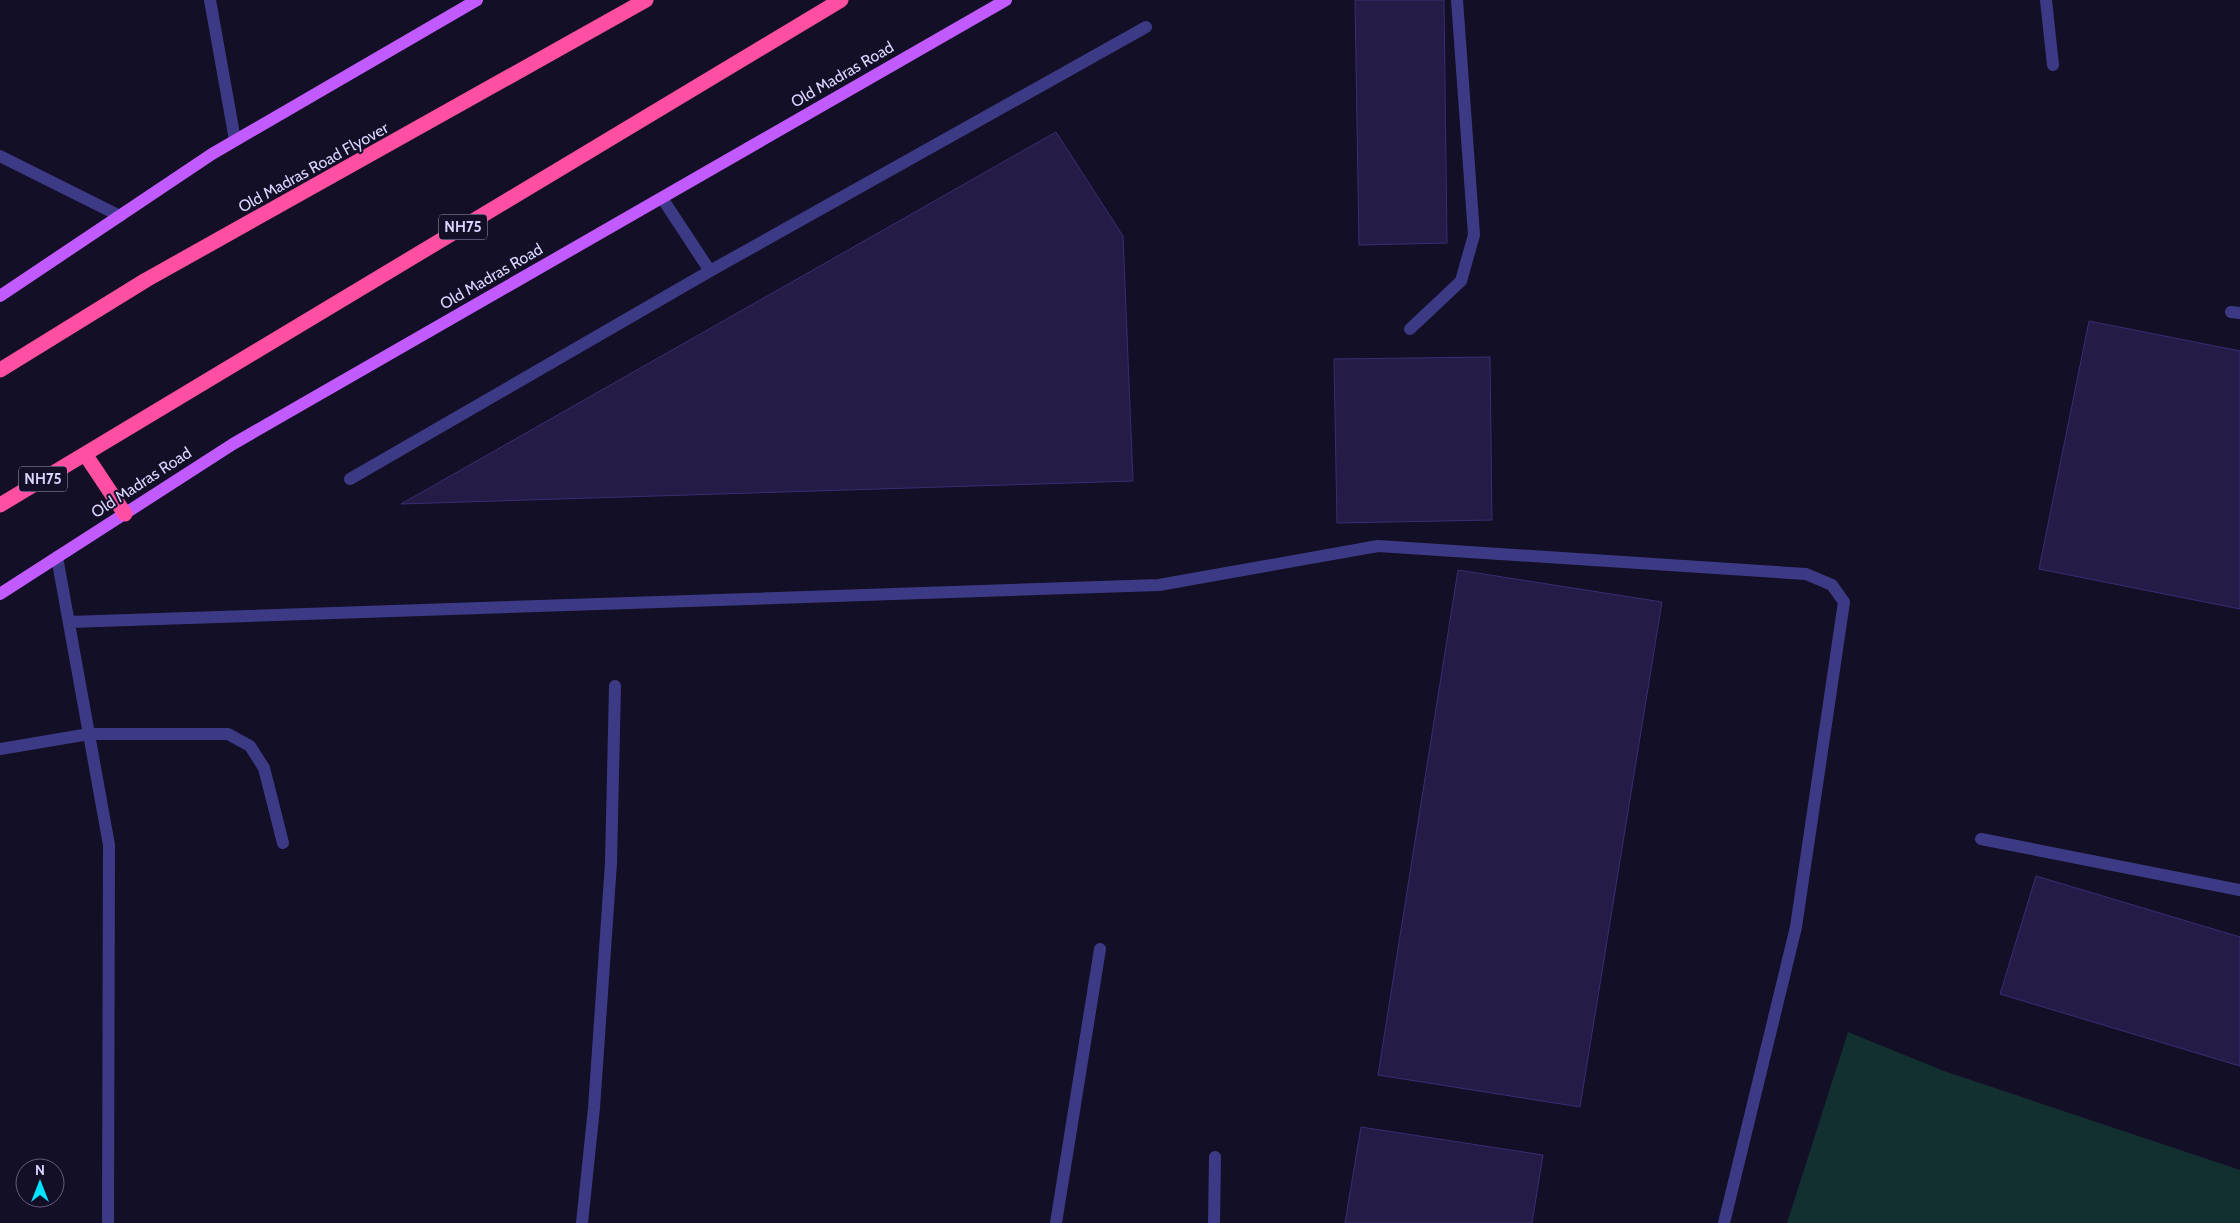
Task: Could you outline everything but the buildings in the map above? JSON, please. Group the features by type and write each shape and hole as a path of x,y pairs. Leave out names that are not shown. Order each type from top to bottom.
{"highway":[{"name":"Old Madras Road Flyover","path":"0,370 146,280 646,0"},
{"name":"NH75","path":"0,505 841,0"},
{"path":"85,454 125,514"}],"main road":[{"path":"0,296 235,140 477,0"},
{"name":"Old Madras Road","path":"0,594 233,444 1006,0"}],"street":[{"path":"210,0 235,140"},
{"path":"1410,329 1461,281 1474,236 1457,0"},
{"path":"2046,0 2053,65"},
{"path":"350,479 710,271 1146,27"},
{"path":"0,156 120,216"},
{"path":"662,198 710,271"},
{"path":"69,622 1159,585 1378,546 1806,574 1832,585 1844,602 1796,926 1724,1223"},
{"path":"57,557 109,845 108,1223"},
{"path":"582,1223 594,1108 611,863 615,686"},
{"path":"0,749 89,734 228,734 250,746 264,768 283,843"},
{"path":"1981,839 2240,890"},
{"path":"1056,1223 1100,949"},
{"path":"1214,1223 1216,1157"}],"green space":[{"path":"1848,1032 1944,1071 2240,1170 2240,1223 1787,1223"}]}
